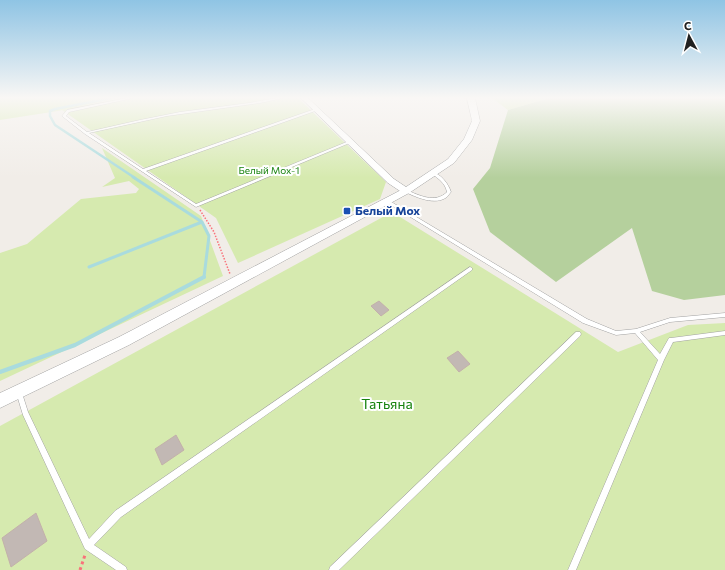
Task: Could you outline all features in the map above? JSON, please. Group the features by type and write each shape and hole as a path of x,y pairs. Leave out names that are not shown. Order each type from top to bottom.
{"street":[{"path":"332,125 391,181 406,191"},
{"path":"0,401 124,340 406,191 451,161 468,140 474,125"}],"lane":[{"path":"75,125 145,170 196,206 350,142"},
{"path":"86,133 123,125"},
{"path":"145,170 274,125"},
{"path":"406,191 419,197 429,199 440,199 446,196 449,192 448,186 443,180 433,173"},
{"path":"387,201 585,320 616,333 636,331 670,320 725,315"},
{"path":"88,546 118,514 470,269"},
{"path":"636,331 661,359"},
{"path":"572,570 661,359 671,340 725,333"},
{"path":"333,570 578,334"},
{"path":"19,391 25,413 88,546 123,570"}],"path":[{"path":"196,206 206,215 218,238 219,248 233,283"},
{"path":"80,570 88,546"}],"green space":[{"name":"Белый Мох-1","path":"83,125 326,125 386,182 380,199 238,263 216,218"},
{"path":"503,125 725,125 725,295 684,300 652,291 632,228 556,282 490,232 473,189 490,168"},
{"path":"102,148 201,216 223,276 0,381 0,253 27,244 81,199 136,193 139,189 129,181 102,187 115,178"},
{"name":"Татьяна","path":"392,212 618,352 688,325 725,323 725,570 0,570 0,426"}],"building":[{"path":"379,301 389,310 381,316 371,306"},
{"path":"458,351 470,364 459,372 447,358"},
{"path":"176,435 184,450 162,465 155,449"},
{"path":"36,513 47,541 11,567 2,538"}],"waterway":[{"path":"55,125 135,178"},
{"path":"133,177 202,222"},
{"path":"89,267 202,222"},
{"path":"202,222 209,236 204,277"},
{"path":"0,372 75,345 204,277"}],"place":[{"name":"Белый Мох","path":"347,211"}]}
